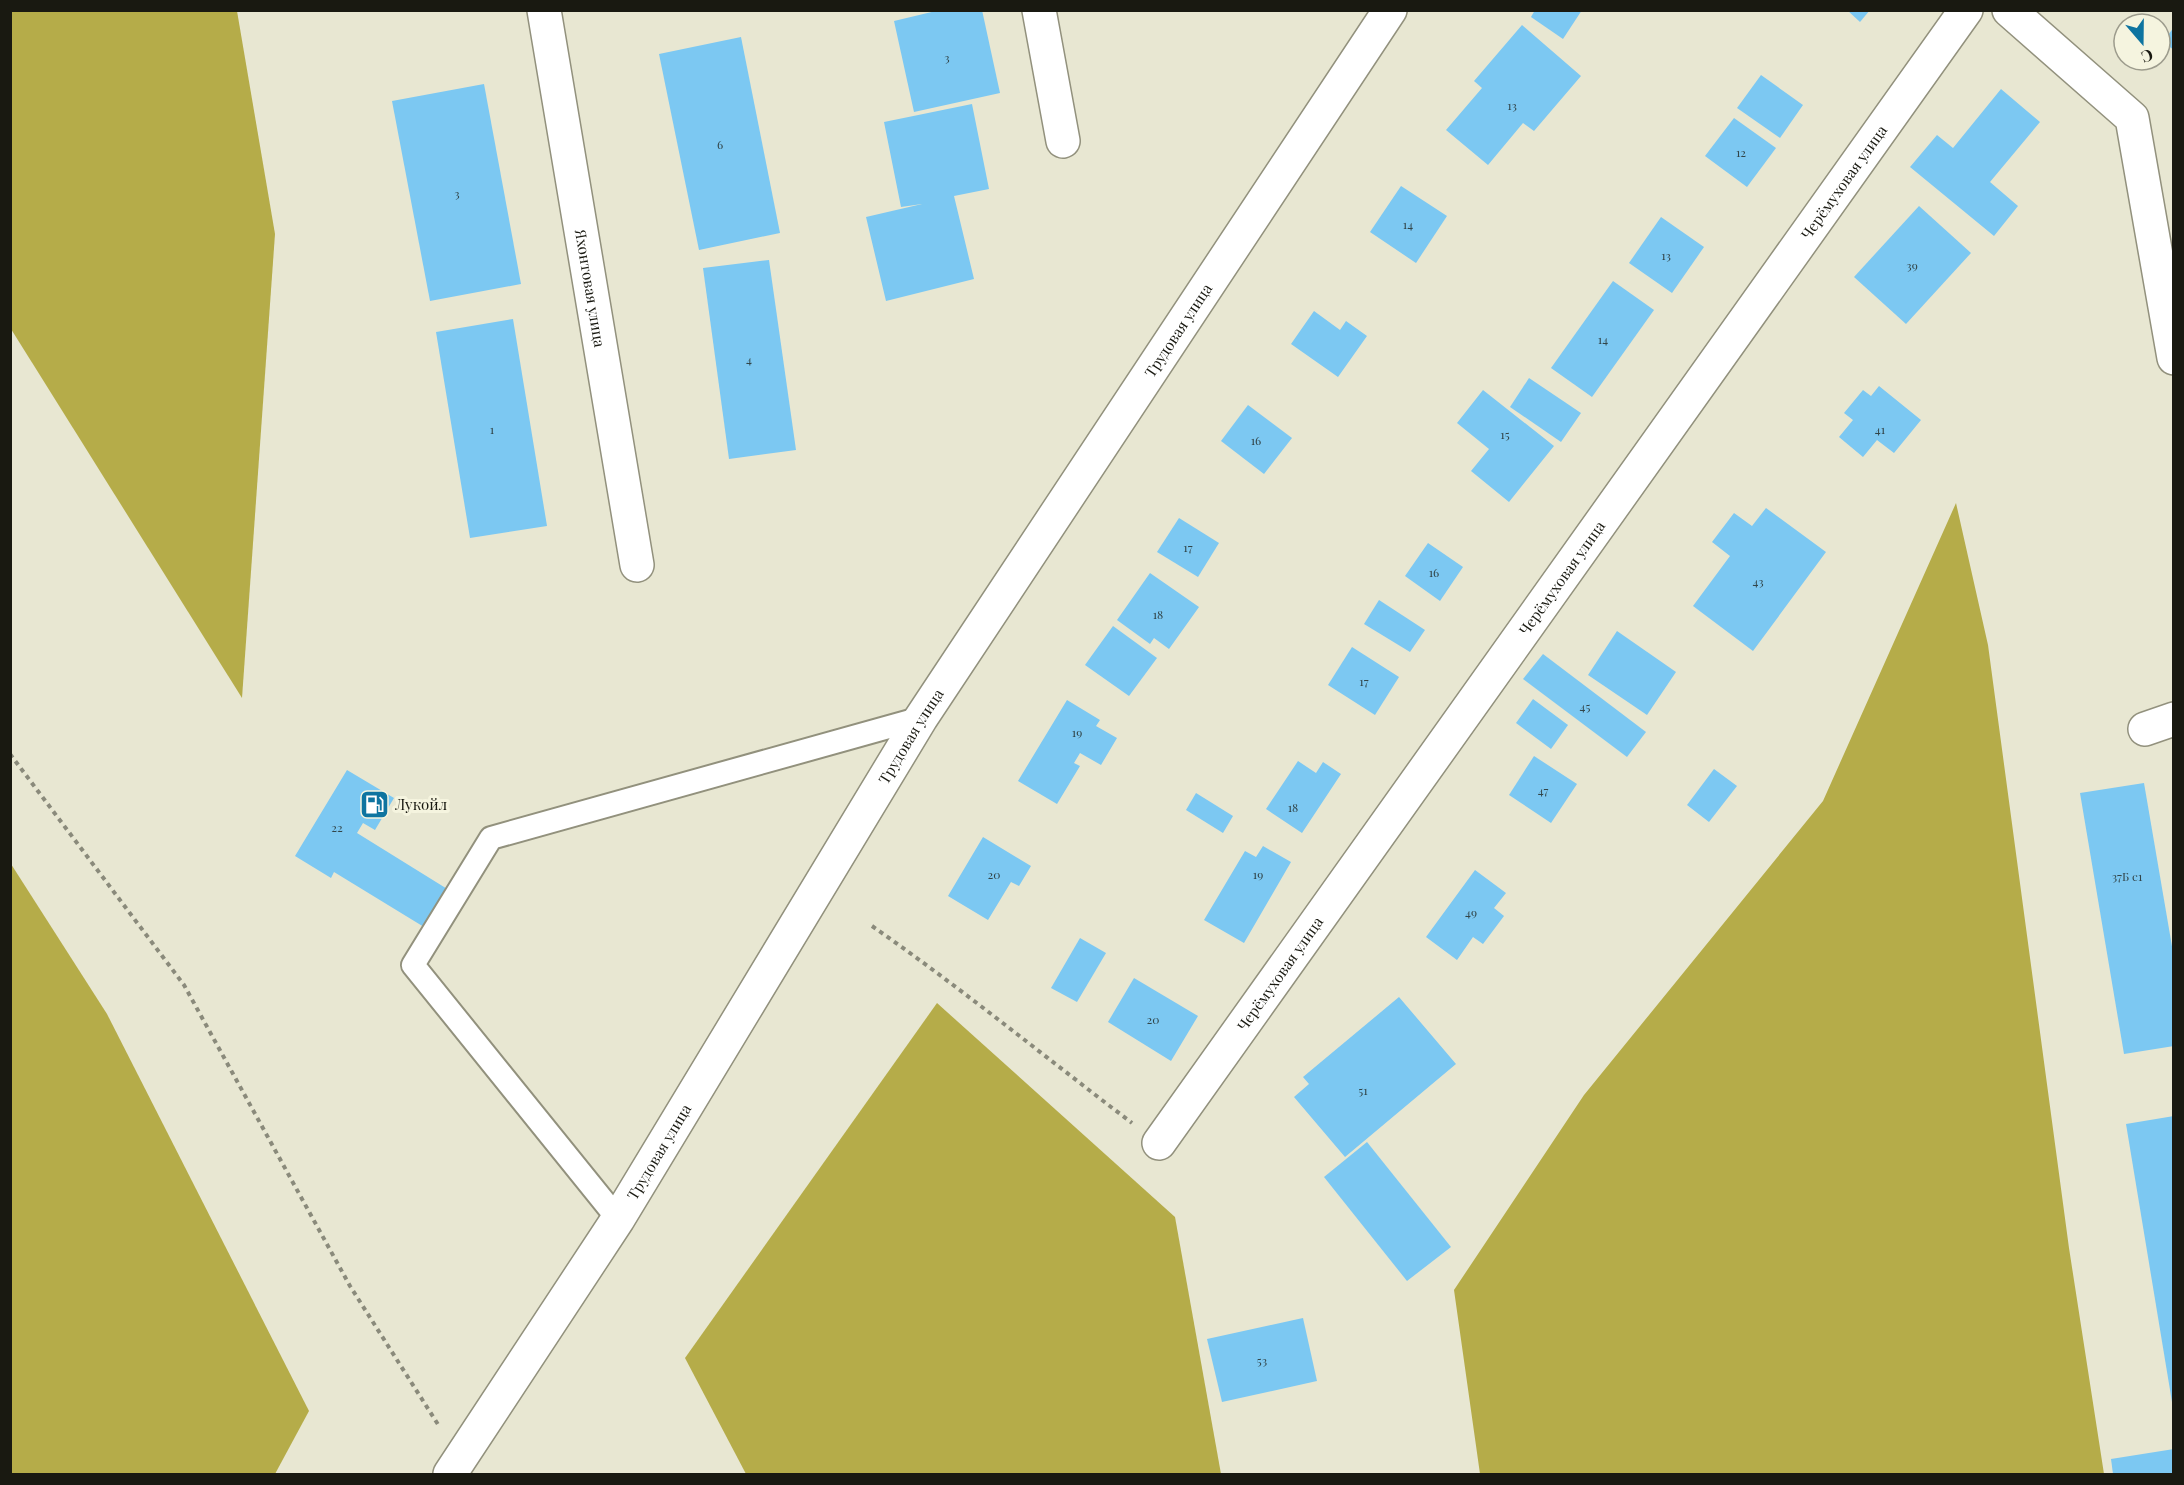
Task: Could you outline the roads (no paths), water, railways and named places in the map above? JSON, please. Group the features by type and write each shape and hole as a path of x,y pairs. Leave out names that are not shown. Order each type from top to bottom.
{"street":[{"name":"Яхонтовая улица","path":"544,10 637,565"},
{"path":"1040,10 1063,141"},
{"name":"Трудовая улица","path":"457,1470 618,1219 921,718 1390,10"},
{"name":"Черёмуховая улица","path":"1159,1143 1966,10"},
{"path":"2009,10 2132,118 2174,358"}],"lane":[{"path":"618,1219 413,965 491,838 921,718"}],"place":[{"name":"Лукойл","path":"374,804"}]}
